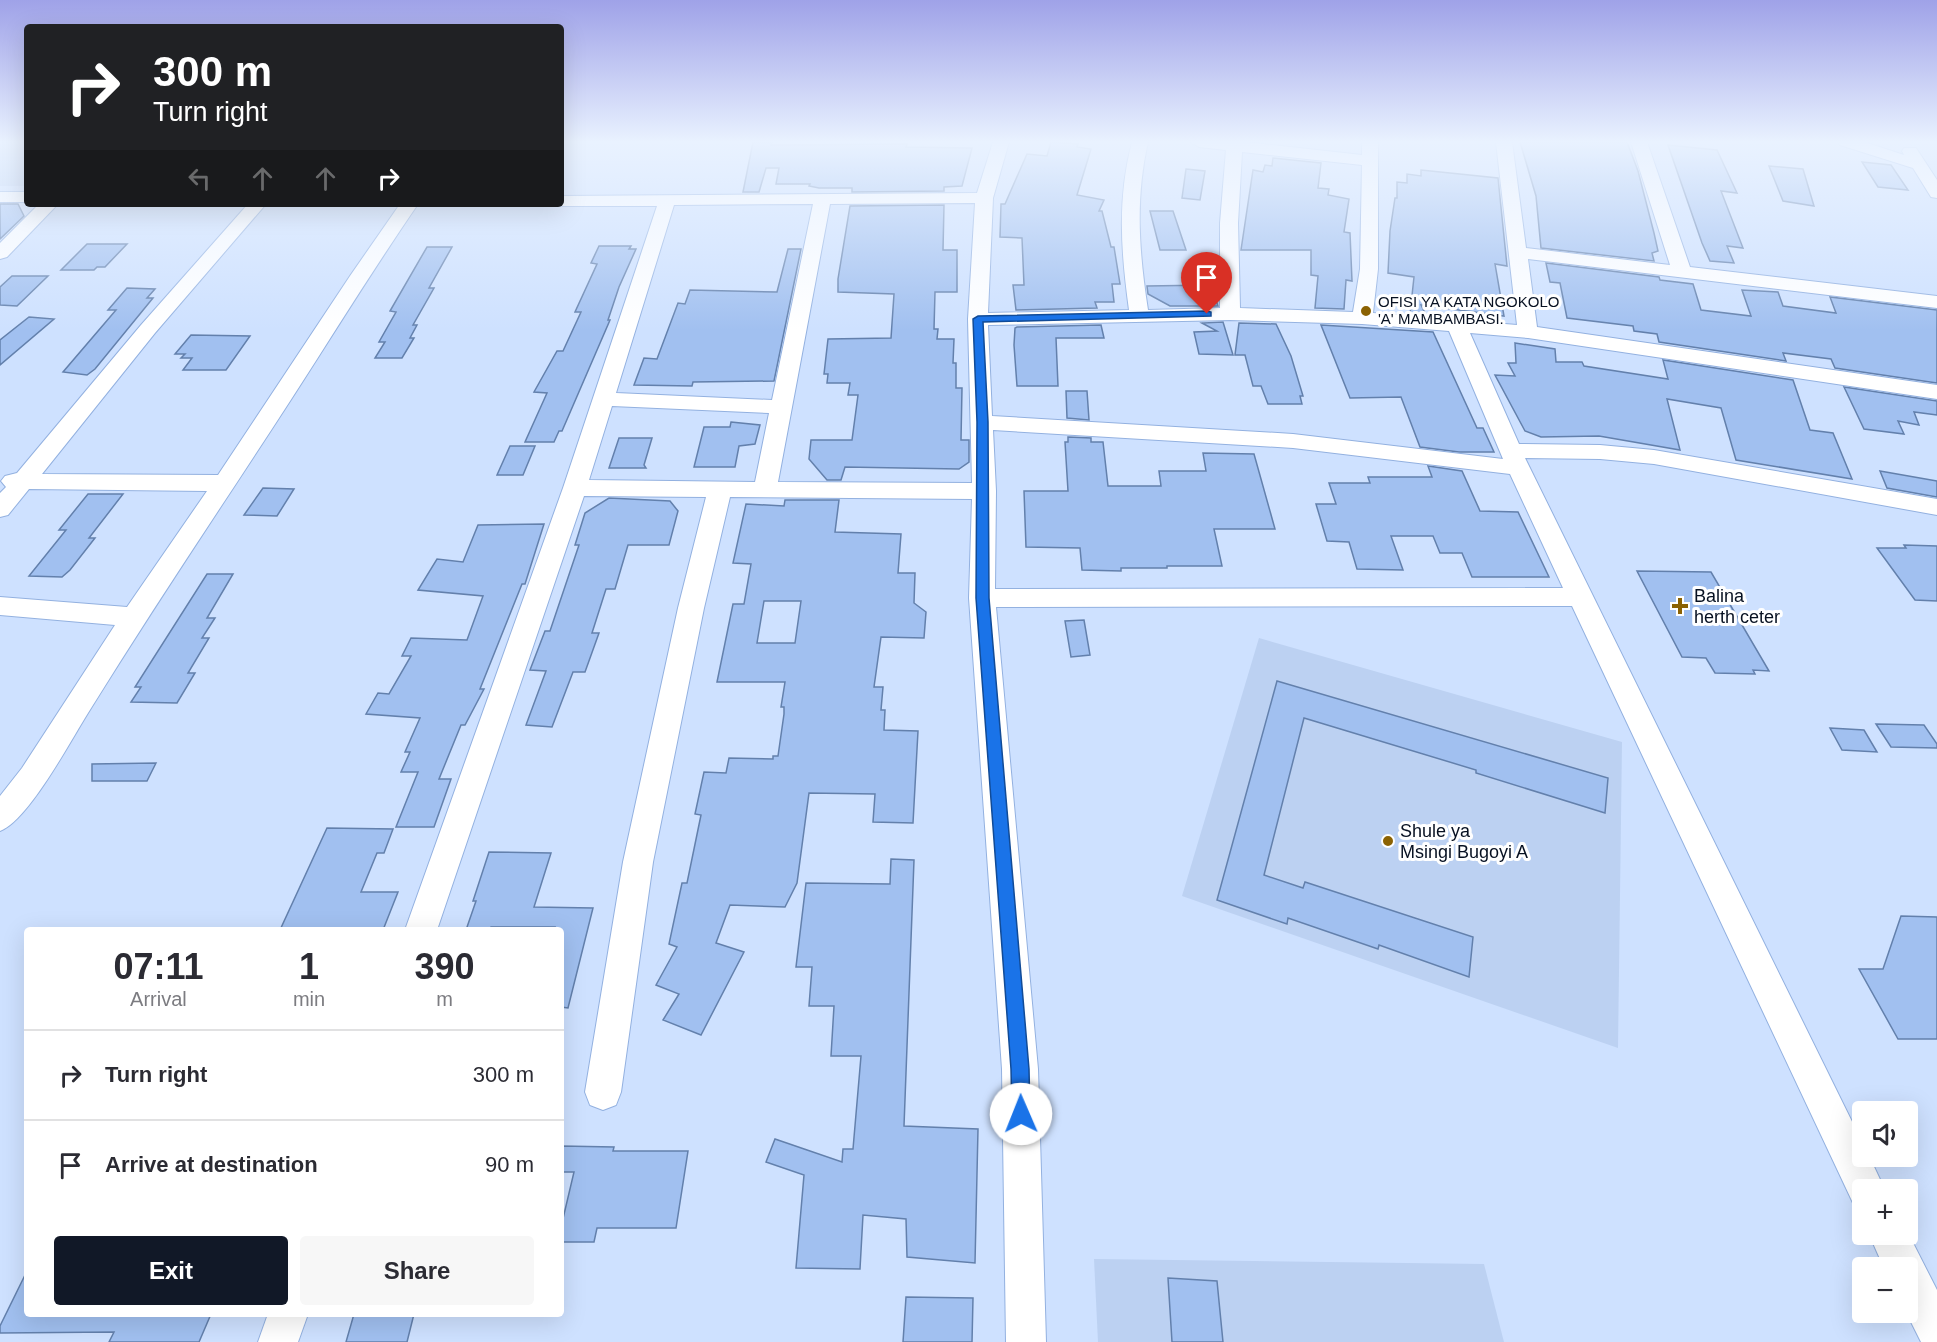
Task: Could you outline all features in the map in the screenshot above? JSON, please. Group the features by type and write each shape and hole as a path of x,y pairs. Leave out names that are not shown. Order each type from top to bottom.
{"street":[{"path":"422,927 574,488 666,205"},
{"path":"765,488 822,205"},
{"path":"983,205 978,319 984,491 982,598 1020,1069 1026,1342"},
{"path":"1129,205 1129,242 1139,315"},
{"path":"1230,205 1230,314"},
{"path":"1362,318 1369,269 1370,205"},
{"path":"1511,205 1528,332"},
{"path":"1660,205 1682,272"},
{"path":"0,253 46,207"},
{"path":"0,509 148,329 254,207"},
{"path":"0,818 32,777 134,616 225,483 359,276 407,207"},
{"path":"1517,252 1937,302"},
{"path":"978,319 1230,314 1362,318 1528,332 1937,392"},
{"path":"1457,326 1514,459 1861,1179"},
{"path":"602,399 781,407"},
{"path":"983,422 1293,441 1514,459 1600,452 1654,457 1937,507"},
{"path":"0,481 225,483"},
{"path":"574,488 984,491"},
{"path":"603,1092 638,862 689,620 720,488"},
{"path":"982,598 1580,597"},
{"path":"0,606 134,616"},
{"path":"1918,1294 1937,1332"},
{"path":"278,1342 287,1317"}],"shaded area":[{"path":"1259,638 1622,742 1618,1048 1182,896"},
{"path":"1094,1259 1484,1264 1504,1342 1098,1342"}],"building":[{"path":"0,205 18,205 24,216 0,239"},
{"path":"944,205 943,250 957,250 957,292 935,292 934,329 938,329 937,339 954,339 953,363 956,363 956,388 962,388 961,440 969,440 969,462 959,469 845,467 841,480 827,480 809,459 811,440 852,440 858,395 848,395 850,383 827,383 828,374 824,374 828,339 891,338 894,294 838,292 850,206"},
{"path":"1001,205 1102,205 1099,211 1102,211 1111,247 1114,247 1120,284 1112,284 1114,302 1095,302 1097,308 1016,310 1013,285 1024,285 1022,238 1000,237"},
{"path":"1248,205 1348,205 1344,232 1350,233 1352,281 1346,280 1344,309 1315,308 1318,276 1311,275 1311,250 1241,250"},
{"path":"1394,205 1501,205 1507,266 1495,264 1504,316 1421,305 1426,315 1410,314 1414,277 1388,273"},
{"path":"1537,205 1647,205 1658,251 1652,253 1654,261 1541,248"},
{"path":"1689,205 1726,205 1743,248 1727,246 1734,263 1710,261"},
{"path":"1150,211 1173,211 1186,250 1160,250"},
{"path":"87,244 127,244 105,267 97,267 94,270 61,270"},
{"path":"599,246 631,246 629,249 636,249 619,287 608,320 610,320 562,431 559,431 554,442 525,442 547,393 534,392 557,351 563,351 581,312 575,312 597,264 591,263"},
{"path":"427,247 452,247 429,288 434,288 413,325 417,325 410,338 414,338 402,358 375,358 385,342 379,342 396,312 390,311"},
{"path":"788,249 801,249 774,381 693,382 692,386 634,385 644,358 657,359 678,303 685,304 690,290 777,292"},
{"path":"1546,263 1659,277 1660,280 1693,284 1701,310 1751,316 1742,290 1778,292 1783,306 1836,313 1830,297 1937,310 1937,383 1835,368 1831,359 1783,353 1786,361 1659,342 1657,334 1634,331 1633,326 1567,318 1560,283 1550,282"},
{"path":"12,276 48,276 17,306 0,305 0,287"},
{"path":"1211,285 1218,306 1170,306 1148,294 1147,286"},
{"path":"127,288 155,289 147,298 153,298 95,369 87,375 63,372 116,310 108,310"},
{"path":"29,317 54,319 0,365 0,340"},
{"path":"1223,322 1233,355 1199,354 1194,332 1217,331 1202,323"},
{"path":"1239,323 1276,324 1291,356 1303,396 1300,396 1302,404 1268,404 1261,386 1253,386 1245,355 1235,355"},
{"path":"1101,325 1104,338 1056,338 1058,386 1017,386 1015,328"},
{"path":"1321,325 1433,332 1477,428 1483,428 1494,452 1459,452 1420,447 1401,397 1350,398"},
{"path":"191,335 250,336 226,370 183,370 192,358 181,358 185,354 175,354"},
{"path":"1515,343 1555,349 1556,362 1582,362 1584,366 1668,379 1663,360 1793,380 1810,430 1833,433 1852,479 1736,460 1721,408 1667,399 1680,450 1599,436 1541,437 1525,431 1495,375 1515,376 1508,363 1516,363"},
{"path":"1844,387 1937,401 1937,415 1914,412 1919,425 1898,421 1904,434 1864,429"},
{"path":"1066,391 1087,391 1089,420 1067,418"},
{"path":"731,422 760,425 755,444 739,446 735,467 694,467 704,427 730,427"},
{"path":"1068,437 1091,438 1091,442 1103,442 1108,486 1161,486 1159,471 1206,471 1203,453 1254,454 1275,529 1214,529 1222,566 1121,568 1121,571 1082,570 1080,548 1026,547 1024,491 1068,491 1065,442 1068,442"},
{"path":"619,438 652,438 644,465 646,468 609,468"},
{"path":"510,446 535,446 523,475 497,475"},
{"path":"1428,466 1462,471 1480,511 1518,512 1549,577 1472,577 1462,553 1440,553 1433,536 1391,536 1403,570 1357,569 1349,542 1327,541 1316,504 1336,504 1329,483 1370,483 1368,477 1432,477"},
{"path":"1880,471 1937,481 1937,497 1887,488"},
{"path":"263,488 294,489 277,516 244,515"},
{"path":"88,494 123,494 89,538 95,538 62,577 29,576 66,530 59,530"},
{"path":"609,498 670,501 678,511 669,545 628,545 615,589 606,589 592,633 599,633 585,672 573,672 552,727 526,725 546,671 530,670 545,631 550,631 579,545 575,545 585,513"},
{"path":"785,500 839,500 835,532 901,534 898,573 915,573 914,603 926,612 924,638 881,637 874,687 883,687 881,710 885,710 884,730 918,731 913,823 873,822 875,794 809,793 797,883 785,907 730,905 716,943 744,952 701,1035 663,1020 679,994 656,985 677,947 669,944 682,883 687,883 701,815 695,814 704,772 726,773 729,758 773,759 773,756 778,756 784,714 784,707 781,707 785,682 717,682 733,604 744,604 751,564 733,563 746,504 784,506","holes":["764,601 801,601 795,643 757,643"]},
{"path":"544,524 525,584 522,584 480,689 484,689 465,725 461,725 439,779 451,779 434,827 396,827 418,772 401,772 410,752 405,752 420,718 366,714 378,693 389,694 411,656 402,656 411,638 467,640 483,596 418,590 437,559 463,562 478,525"},
{"path":"1904,545 1937,546 1937,601 1915,600 1877,548 1906,548"},
{"path":"1637,571 1711,572 1769,671 1753,670 1755,674 1715,673 1706,658 1682,657"},
{"path":"207,574 233,574 207,618 215,618 202,638 209,638 188,673 195,673 177,703 131,702 141,687 135,687"},
{"path":"1084,620 1090,655 1071,657 1065,621"},
{"path":"1277,681 1608,778 1605,813 1476,773 1476,770 1304,718 1264,875 1303,888 1305,882 1473,937 1469,977 1379,945 1378,949 1288,918 1287,924 1217,900"},
{"path":"1876,724 1924,725 1937,744 1937,748 1891,747"},
{"path":"1830,728 1864,730 1877,752 1842,750"},
{"path":"156,763 147,781 92,781 92,764"},
{"path":"327,828 393,829 384,853 377,853 361,892 398,892 384,927 281,927"},
{"path":"489,852 551,853 534,907 593,908 568,1008 564,1007 564,927 467,927 476,901 473,901"},
{"path":"891,859 914,860 904,1126 978,1129 975,1263 907,1257 906,1219 863,1215 860,1269 796,1268 804,1175 766,1162 775,1139 842,1162 843,1149 853,1149 861,1056 831,1056 834,1006 809,1006 812,967 796,967 806,883 890,884"},
{"path":"1901,916 1937,917 1937,1039 1898,1039 1859,969 1883,969"},
{"path":"564,1146 614,1147 613,1151 688,1151 676,1228 597,1228 594,1242 564,1242 564,1214 574,1172 564,1172"},
{"path":"24,1277 24,1317 210,1317 199,1342 109,1342 114,1332 0,1333 0,1326"},
{"path":"1168,1278 1217,1281 1223,1342 1172,1342"},
{"path":"906,1297 973,1298 972,1342 903,1342"},
{"path":"353,1317 413,1317 407,1342 346,1342"}],"place":[{"name":"OFISI YA KATA NGOKOLO 'A' MAMBAMBASI.","path":"1366,311"},
{"name":"Balina herth ceter","path":"1680,606"},
{"name":"Shule ya Msingi Bugoyi A","path":"1388,841"}],"route":[{"path":"1021,1114 1020,1069 982,598 984,491 978,319 1207,314"}]}
